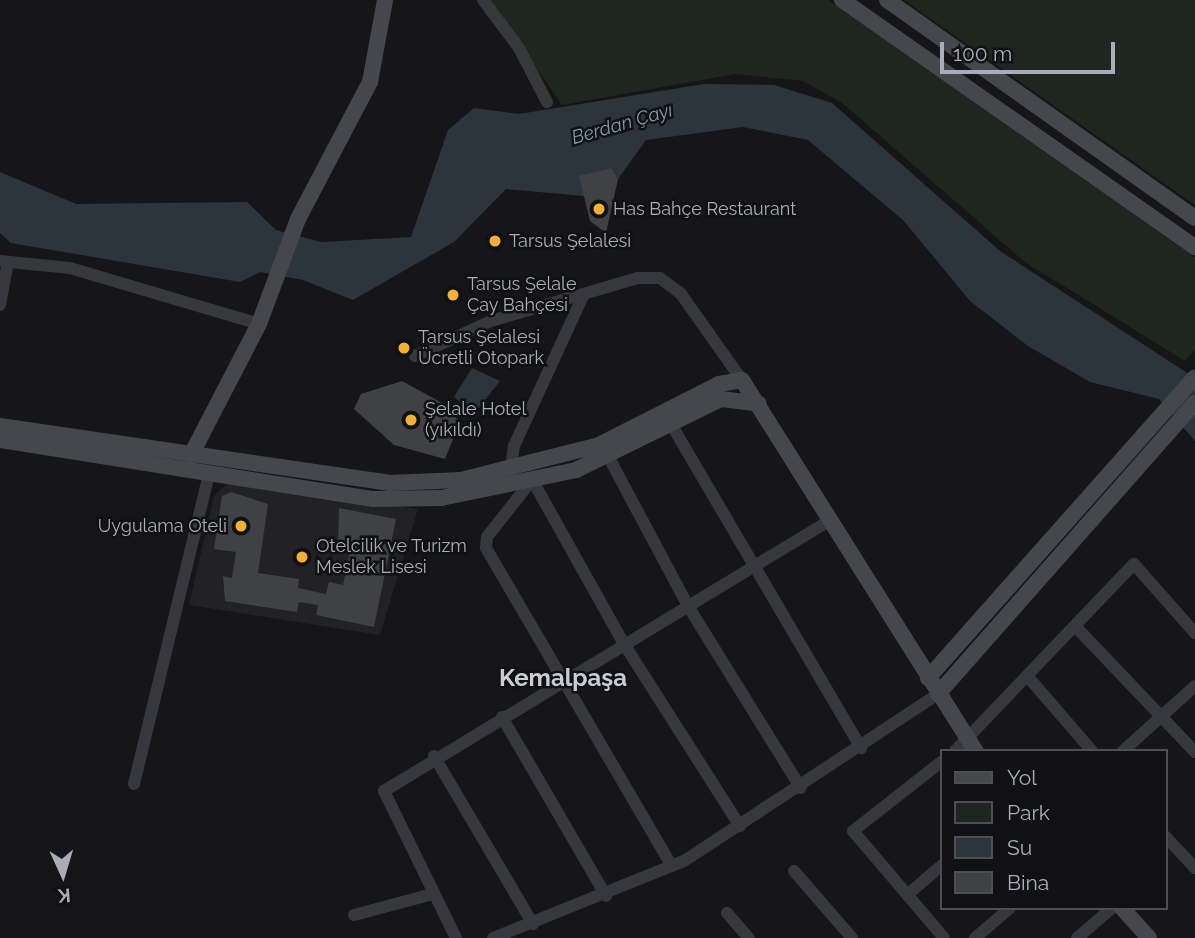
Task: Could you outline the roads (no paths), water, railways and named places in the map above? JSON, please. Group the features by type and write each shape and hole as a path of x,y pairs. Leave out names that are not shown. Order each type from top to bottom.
{"street":[{"path":"191,455 259,324 298,219 370,82 385,0"},
{"path":"483,0 519,48 547,102"},
{"path":"842,0 1195,247"},
{"path":"887,0 1195,218"},
{"path":"0,304 4,262 70,268 259,324"},
{"path":"415,356 491,321 584,294 660,278 681,294 759,404 972,745 1029,678 1135,564 1195,633"},
{"path":"511,470 514,446 584,294"},
{"path":"928,678 1195,377"},
{"path":"0,426 389,484 511,470 599,445 719,384 742,380"},
{"path":"0,440 373,499 441,498 531,484 608,456 722,399 759,404"},
{"path":"493,938 606,896 672,866 801,788 938,694 1195,402"},
{"path":"671,424 752,567 861,748"},
{"path":"608,456 688,606 801,788"},
{"path":"134,784 209,475"},
{"path":"531,484 624,644 740,826"},
{"path":"531,484 485,542 563,682 672,866"},
{"path":"457,938 384,791 434,756 563,682 832,519"},
{"path":"1076,628 1195,752"},
{"path":"1029,678 1089,749"},
{"path":"1124,749 1195,686"},
{"path":"502,717 606,896"},
{"path":"434,756 533,924"},
{"path":"940,763 853,831 944,938"},
{"path":"1167,838 1195,868"},
{"path":"907,895 940,867"},
{"path":"794,871 852,938"},
{"path":"354,915 433,894"},
{"path":"975,938 1008,910"},
{"path":"1076,938 1110,910"},
{"path":"1124,910 1149,938"},
{"path":"727,913 749,938"}],"water":[{"name":"Berdan Çayı","path":"704,84 774,85 832,103 1000,251 1195,378 1195,441 1159,399 1090,382 1028,346 970,301 904,221 808,140 743,127 646,140 618,179 612,168 584,196 506,189 454,242 353,300 303,280 260,272 240,282 11,243 0,233 0,172 76,204 247,202 276,230 321,242 411,237 448,130 474,108 519,114"},
{"path":"472,368 500,381 474,414 454,397"}],"place":[{"name":"Has Bahçe Restaurant","path":"599,209"},
{"name":"Tarsus Şelalesi","path":"495,241"},
{"name":"Tarsus Şelale Çay Bahçesi","path":"453,295"},
{"name":"Tarsus Şelalesi Ücretli Otopark","path":"404,348"},
{"name":"Şelale Hotel (yıkıldı)","path":"411,420"},
{"name":"Uygulama Oteli","path":"241,526"},
{"name":"Otelcilik ve Turizm Meslek Lisesi","path":"302,557"}],"district":[{"name":"Kemalpaşa","path":"563,678"}]}
